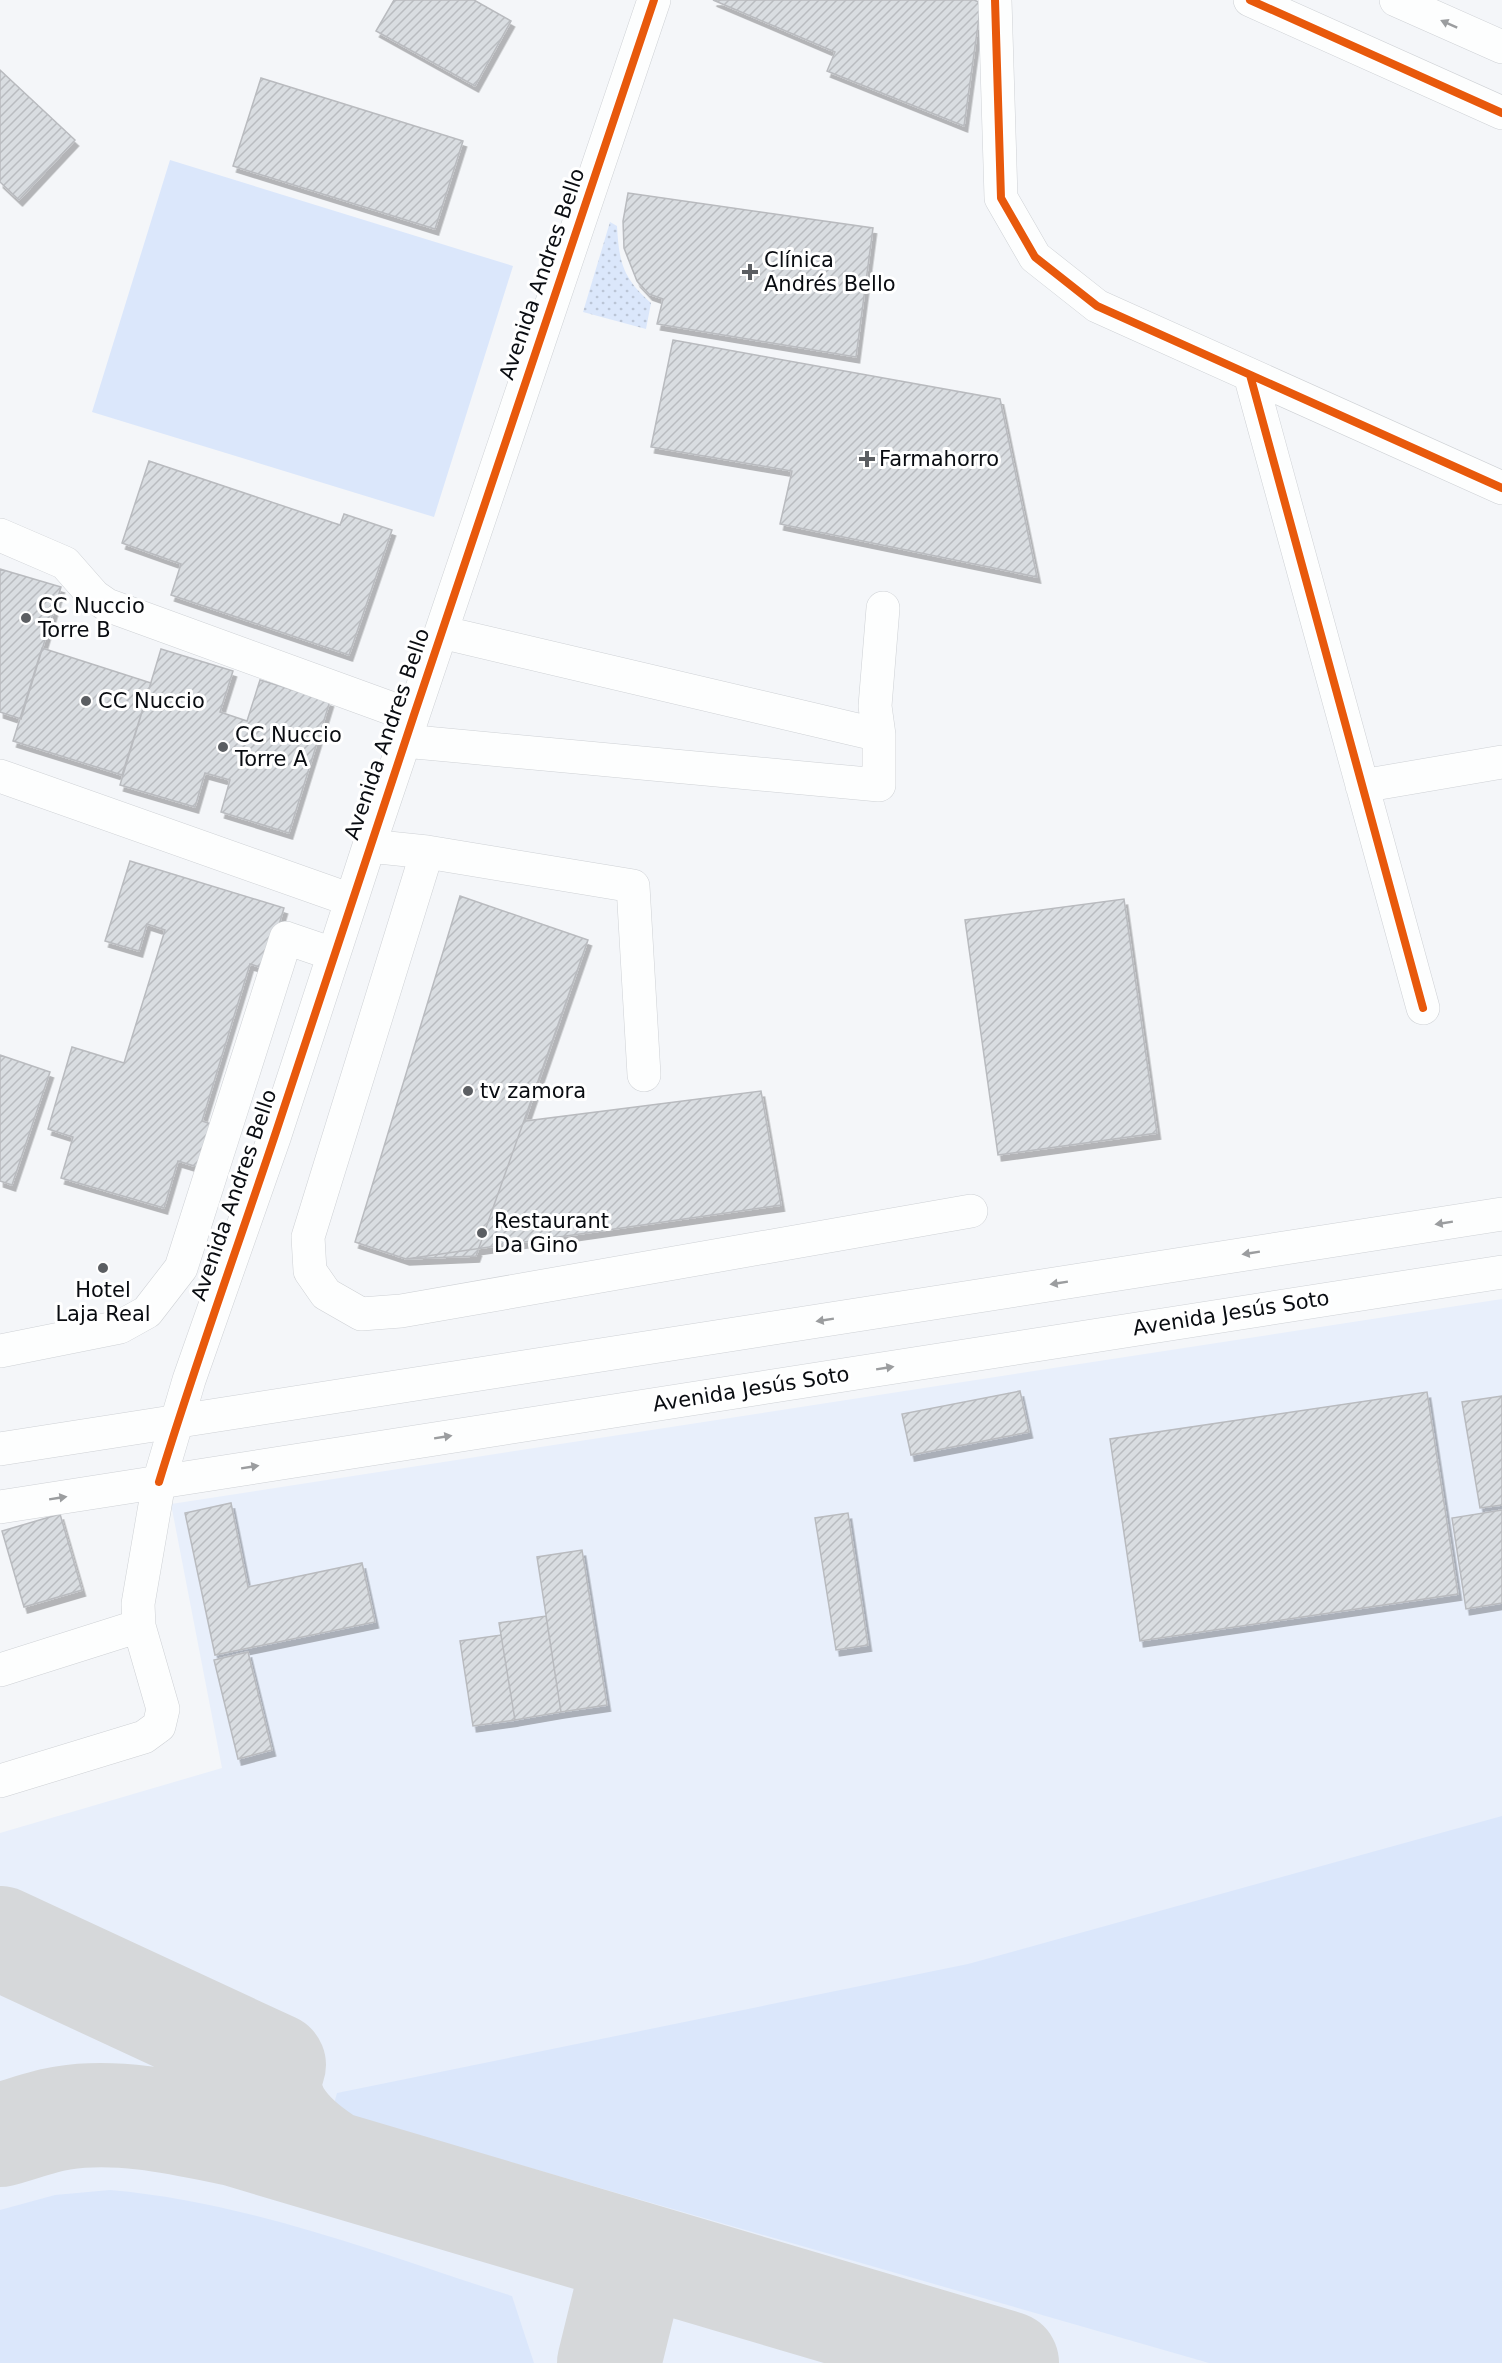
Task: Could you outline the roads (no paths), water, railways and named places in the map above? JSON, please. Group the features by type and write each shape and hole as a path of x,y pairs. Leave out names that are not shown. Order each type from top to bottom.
{"street":[{"name":"Avenida Andres Bello","path":"0,1781 144,1737 159,1726 163,1709 139,1626 138,1604 159,1482 177,1421 275,1135 408,729 654,0"},
{"path":"995,0 1002,198 1035,257 1097,306 1502,488"},
{"path":"1250,0 1502,113"},
{"path":"1396,0 1502,47"},
{"path":"1250,375 1424,1008"},
{"path":"0,535 65,563 94,596 107,605 408,729 879,785 879,735 875,706 883,608"},
{"path":"441,632 879,735"},
{"path":"1362,786 1502,762"},
{"path":"0,776 351,900"},
{"path":"369,846 427,852 633,886 644,1074"},
{"path":"427,852 308,1237 310,1271 326,1294 361,1314 401,1311 971,1211"},
{"path":"0,1351 120,1327 147,1312 182,1268 286,938 333,954"},
{"path":"228,1120 275,1135"},
{"path":"0,1449 1502,1214"},
{"name":"Avenida Jesús Soto","path":"0,1507 1502,1272"},
{"path":"0,1670 139,1626"}],"place":[{"name":"Clínica Andrés Bello","path":"750,272"},
{"name":"Farmahorro","path":"867,459"},
{"name":"CC Nuccio Torre B","path":"26,618"},
{"name":"CC Nuccio","path":"86,701"},
{"name":"CC Nuccio Torre A","path":"223,747"},
{"name":"tv zamora","path":"468,1091"},
{"name":"Restaurant Da Gino","path":"482,1233"},
{"name":"Hotel Laja Real","path":"103,1268"}]}
